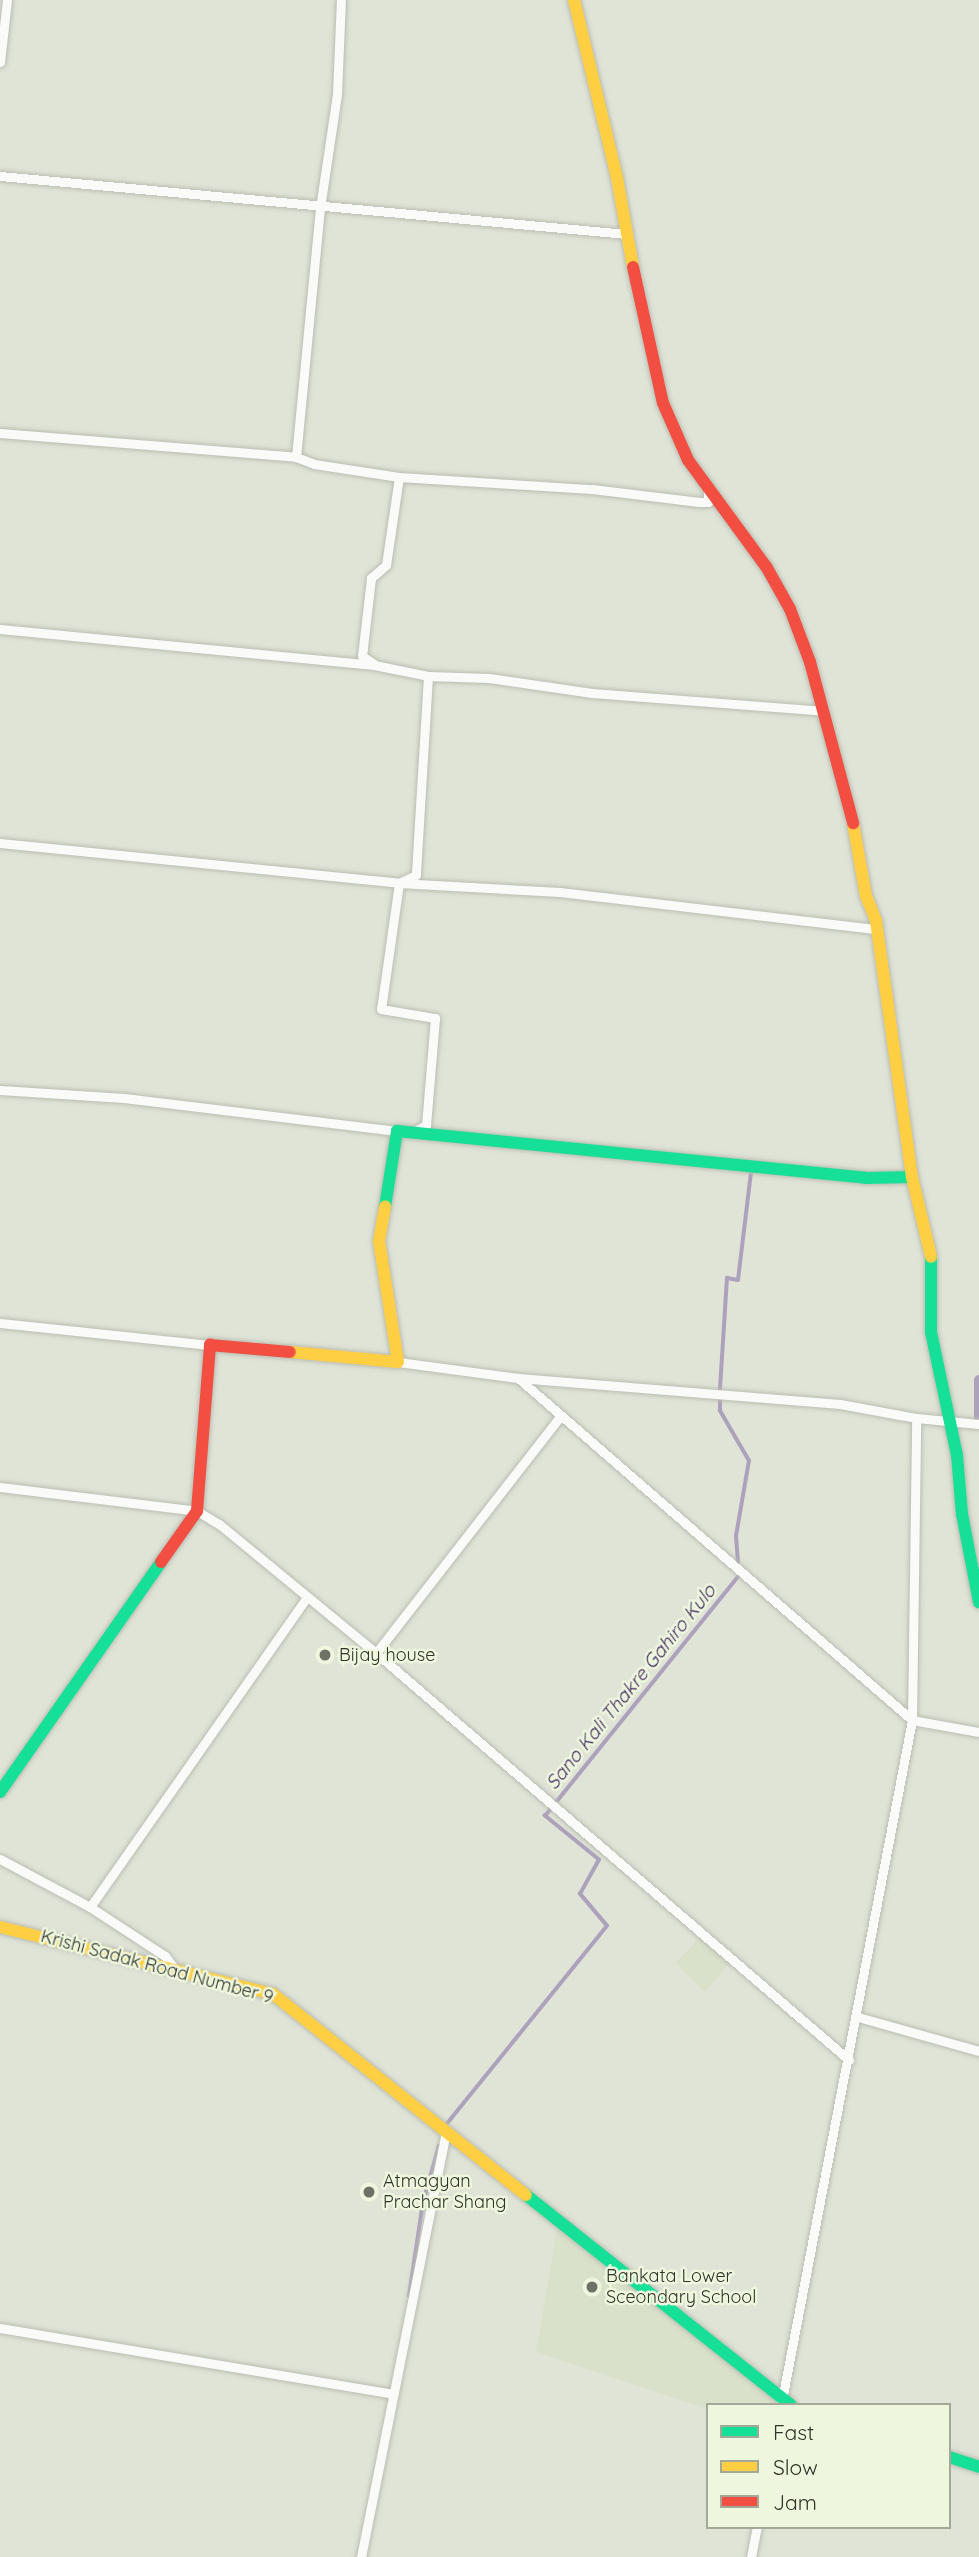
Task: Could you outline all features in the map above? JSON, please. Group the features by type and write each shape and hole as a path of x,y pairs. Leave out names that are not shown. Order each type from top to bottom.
{"street":[{"path":"0,62 7,0"},
{"path":"296,457 320,208 337,94 341,0"},
{"path":"573,0 663,403 688,460 767,568 790,609 824,711 858,841 875,929 912,1177 931,1243 931,1332 979,1602"},
{"path":"0,176 320,208 627,234"},
{"path":"0,433 296,457 314,464 399,477 592,489 699,502 708,502 708,489"},
{"path":"374,665 362,656 371,578 386,565 399,477"},
{"path":"0,629 374,665 428,676 489,678 592,693 824,711"},
{"path":"400,883 416,874 421,837 428,676"},
{"path":"0,843 400,883 560,892 875,929"},
{"path":"400,883 380,1009 435,1018 426,1125 418,1130"},
{"path":"0,1090 124,1098 397,1131 418,1130 866,1178 912,1177"},
{"path":"397,1131 379,1241 400,1353 398,1362"},
{"path":"0,1323 398,1362 518,1378 840,1404 900,1416 979,1424"},
{"path":"0,1792 197,1511 210,1345"},
{"path":"518,1378 559,1418 745,1573 912,1720 979,1732"},
{"path":"376,1653 559,1418"},
{"path":"784,2403 845,2057 858,2017 912,1720 916,1418"},
{"path":"0,1488 197,1511 219,1524 306,1599 376,1653 845,2057"},
{"path":"90,1908 306,1599"},
{"path":"0,1859 90,1908 164,1956 174,1968"},
{"name":"Krishi Sadak Road Number 9","path":"0,1927 274,1994 627,2271 784,2403"},
{"path":"858,2017 979,2051"},
{"path":"361,2557 443,2128"},
{"path":"0,2328 393,2394"},
{"path":"951,2458 979,2467"},
{"path":"751,2557 757,2529"}],"shaded area":[{"path":"700,1938 729,1964 705,1992 675,1963"},
{"name":"Bankata Lower Sceondary School","path":"558,2223 775,2398 774,2403 706,2403 706,2408 536,2352"}],"waterway":[{"name":"Sano Kali Thakre Gahiro Kulo","path":"445,2126 607,1926 580,1894 599,1860 545,1816 739,1576 736,1536 749,1461 720,1411 720,1389 727,1278 738,1280 751,1173"},
{"path":"979,1380 979,1424"},
{"name":"Sano Kali Thakre Gahiro Kulo","path":"409,2296 423,2202 439,2146"}],"traffic: fast":[{"path":"385,1207 397,1131 866,1178 912,1177"},
{"path":"931,1257 931,1332 957,1455 962,1514 979,1602"},
{"path":"0,1792 161,1562"},
{"path":"526,2195 788,2403"},
{"path":"951,2458 979,2467"}],"traffic: slow":[{"path":"574,0 617,178 633,267"},
{"path":"853,823 866,896 876,921 912,1177 931,1257"},
{"path":"290,1352 398,1362 379,1241 385,1207"},
{"path":"0,1927 273,1994 526,2195"}],"traffic: jam":[{"path":"633,267 663,403 688,460 767,568 790,609 810,662 853,823"},
{"path":"161,1562 197,1511 210,1345 290,1352"}],"place":[{"name":"Bijay house","path":"325,1655"},
{"name":"Atmagyan Prachar Shang","path":"369,2192"},
{"name":"Bankata Lower Sceondary School","path":"592,2287"}]}
